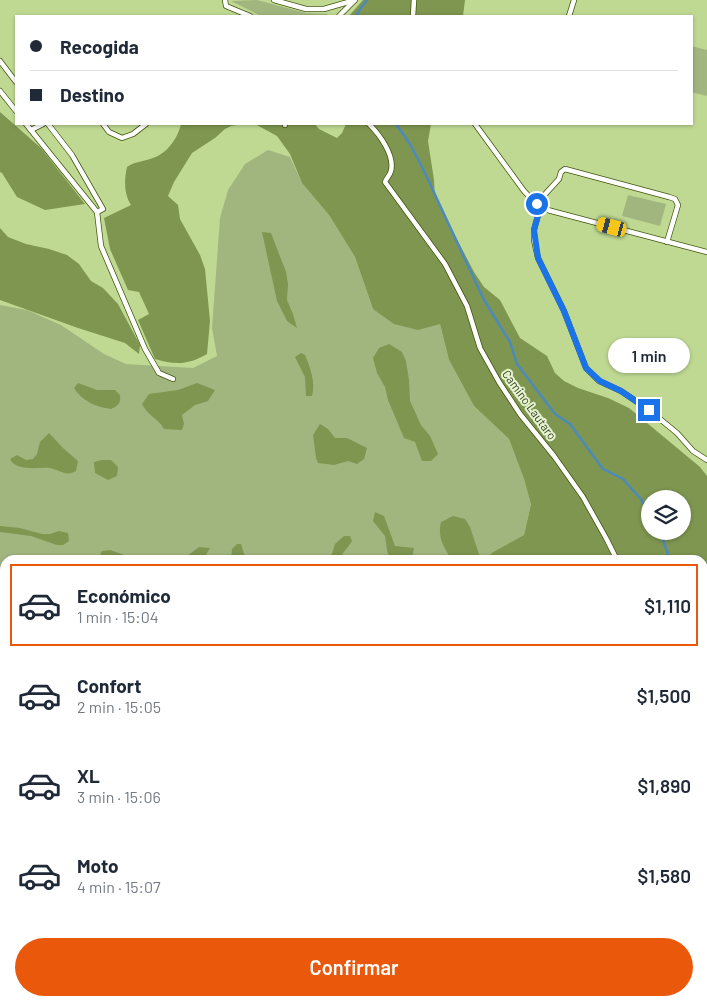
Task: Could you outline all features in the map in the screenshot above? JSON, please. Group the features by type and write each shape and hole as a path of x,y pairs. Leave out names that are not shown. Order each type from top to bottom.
{"lane":[{"path":"225,0 226,6 248,15"},
{"path":"274,0 306,9 324,9 355,0"},
{"path":"340,15 355,0"},
{"path":"413,15 414,0"},
{"path":"569,15 574,0"},
{"path":"0,62 15,81"},
{"path":"0,91 15,110"},
{"path":"27,125 97,212 102,246 145,348 159,374 173,379"},
{"path":"31,130 41,125"},
{"path":"49,125 72,156 103,209 97,212"},
{"path":"104,125 109,132 122,138 133,134 145,125"},
{"name":"Camino Lautaro","path":"370,125 383,140 389,156 391,171 385,182 445,264 460,290 480,348 494,373 520,414 554,456 583,497 615,555"},
{"path":"476,125 524,191 539,206 707,252"},
{"path":"666,242 678,206 675,200 565,169 561,172 559,179 539,206 534,230 538,258 564,311 586,368 600,381 621,391 649,410 677,433 693,451 707,460"}],"green space":[{"path":"257,0 306,13 328,14 259,15 231,1"},
{"path":"363,0 465,0 463,15 350,15"},
{"path":"693,46 707,50 707,96 693,92"},
{"path":"0,112 41,148 85,204 45,210 17,197 0,172"},
{"path":"181,125 238,125 225,129 192,153 174,182 168,196 178,205 180,219 200,255 205,269 210,321 207,354 181,363 155,359 138,320 149,314 139,292 128,290 110,249 104,218 131,205 125,187 127,167 161,154 177,136"},
{"path":"257,125 316,125 319,129 337,138 346,125 431,125 428,141 435,197 474,272 484,287 500,300 520,338 547,356 555,373 564,381 629,408 700,467 707,476 707,555 490,555 524,535 531,504 509,439 474,406 449,360 440,324 418,330 394,324 373,309 355,257 329,215 302,183 290,154 277,136"},
{"path":"268,150 290,157 302,183 329,215 355,257 373,309 440,324 449,360 474,406 509,439 531,503 524,535 490,555 0,555 0,305 27,310 61,325 104,354 126,364 193,368 217,356 212,328 220,218 228,190 245,164"},
{"path":"628,195 666,204 660,226 622,216"},
{"path":"0,228 8,237 67,255 79,264 91,281 103,288 118,304 140,345 139,354 125,343 0,300"},
{"path":"262,232 271,233 286,272 288,284 287,300 297,328 287,321 277,301"},
{"path":"389,344 402,352 406,361 410,401 438,454 431,461 422,461 415,442 404,438 388,400 385,387 377,373 373,358 379,348"},
{"path":"301,353 305,355 312,375 312,396 306,396 305,377 295,357"},
{"path":"78,383 97,390 115,390 120,395 119,402 111,409 90,403 77,393 74,388"},
{"path":"197,383 215,390 208,401 195,405 182,415 184,424 182,430 164,429 142,404 149,394 178,390"},
{"path":"320,424 328,429 335,438 347,438 367,448 364,459 357,464 348,461 334,465 318,463 313,435"},
{"path":"49,433 78,461 76,471 66,473 50,468 22,467 17,466 10,459 17,455 26,460 33,459 37,454 40,442"},
{"path":"111,460 118,467 117,476 108,480 95,473 94,462"},
{"path":"375,512 384,516 395,546 414,548 413,555 388,555 385,536 373,521"},
{"path":"453,516 465,519 470,527 479,555 448,555 442,542 440,533 441,522"},
{"path":"0,526 20,528 42,534 59,531 68,533 69,541 63,545 57,545 31,536 0,532"},
{"path":"344,536 350,536 352,541 342,555 332,555 335,544"},
{"path":"237,544 241,544 244,555 231,555 232,549"},
{"path":"199,547 210,548 206,555 188,555"},
{"path":"110,550 124,555 102,555 100,554 102,551"}],"waterway":[{"path":"357,15 367,0"},
{"path":"397,125 410,144 424,171 484,300 510,342 517,364 555,414 570,424 603,469 623,479 641,500"},
{"path":"663,540 668,555"}],"route":[{"path":"537,204 540,208 534,230 535,249 574,334 586,368 594,377 621,391 649,410"}]}
